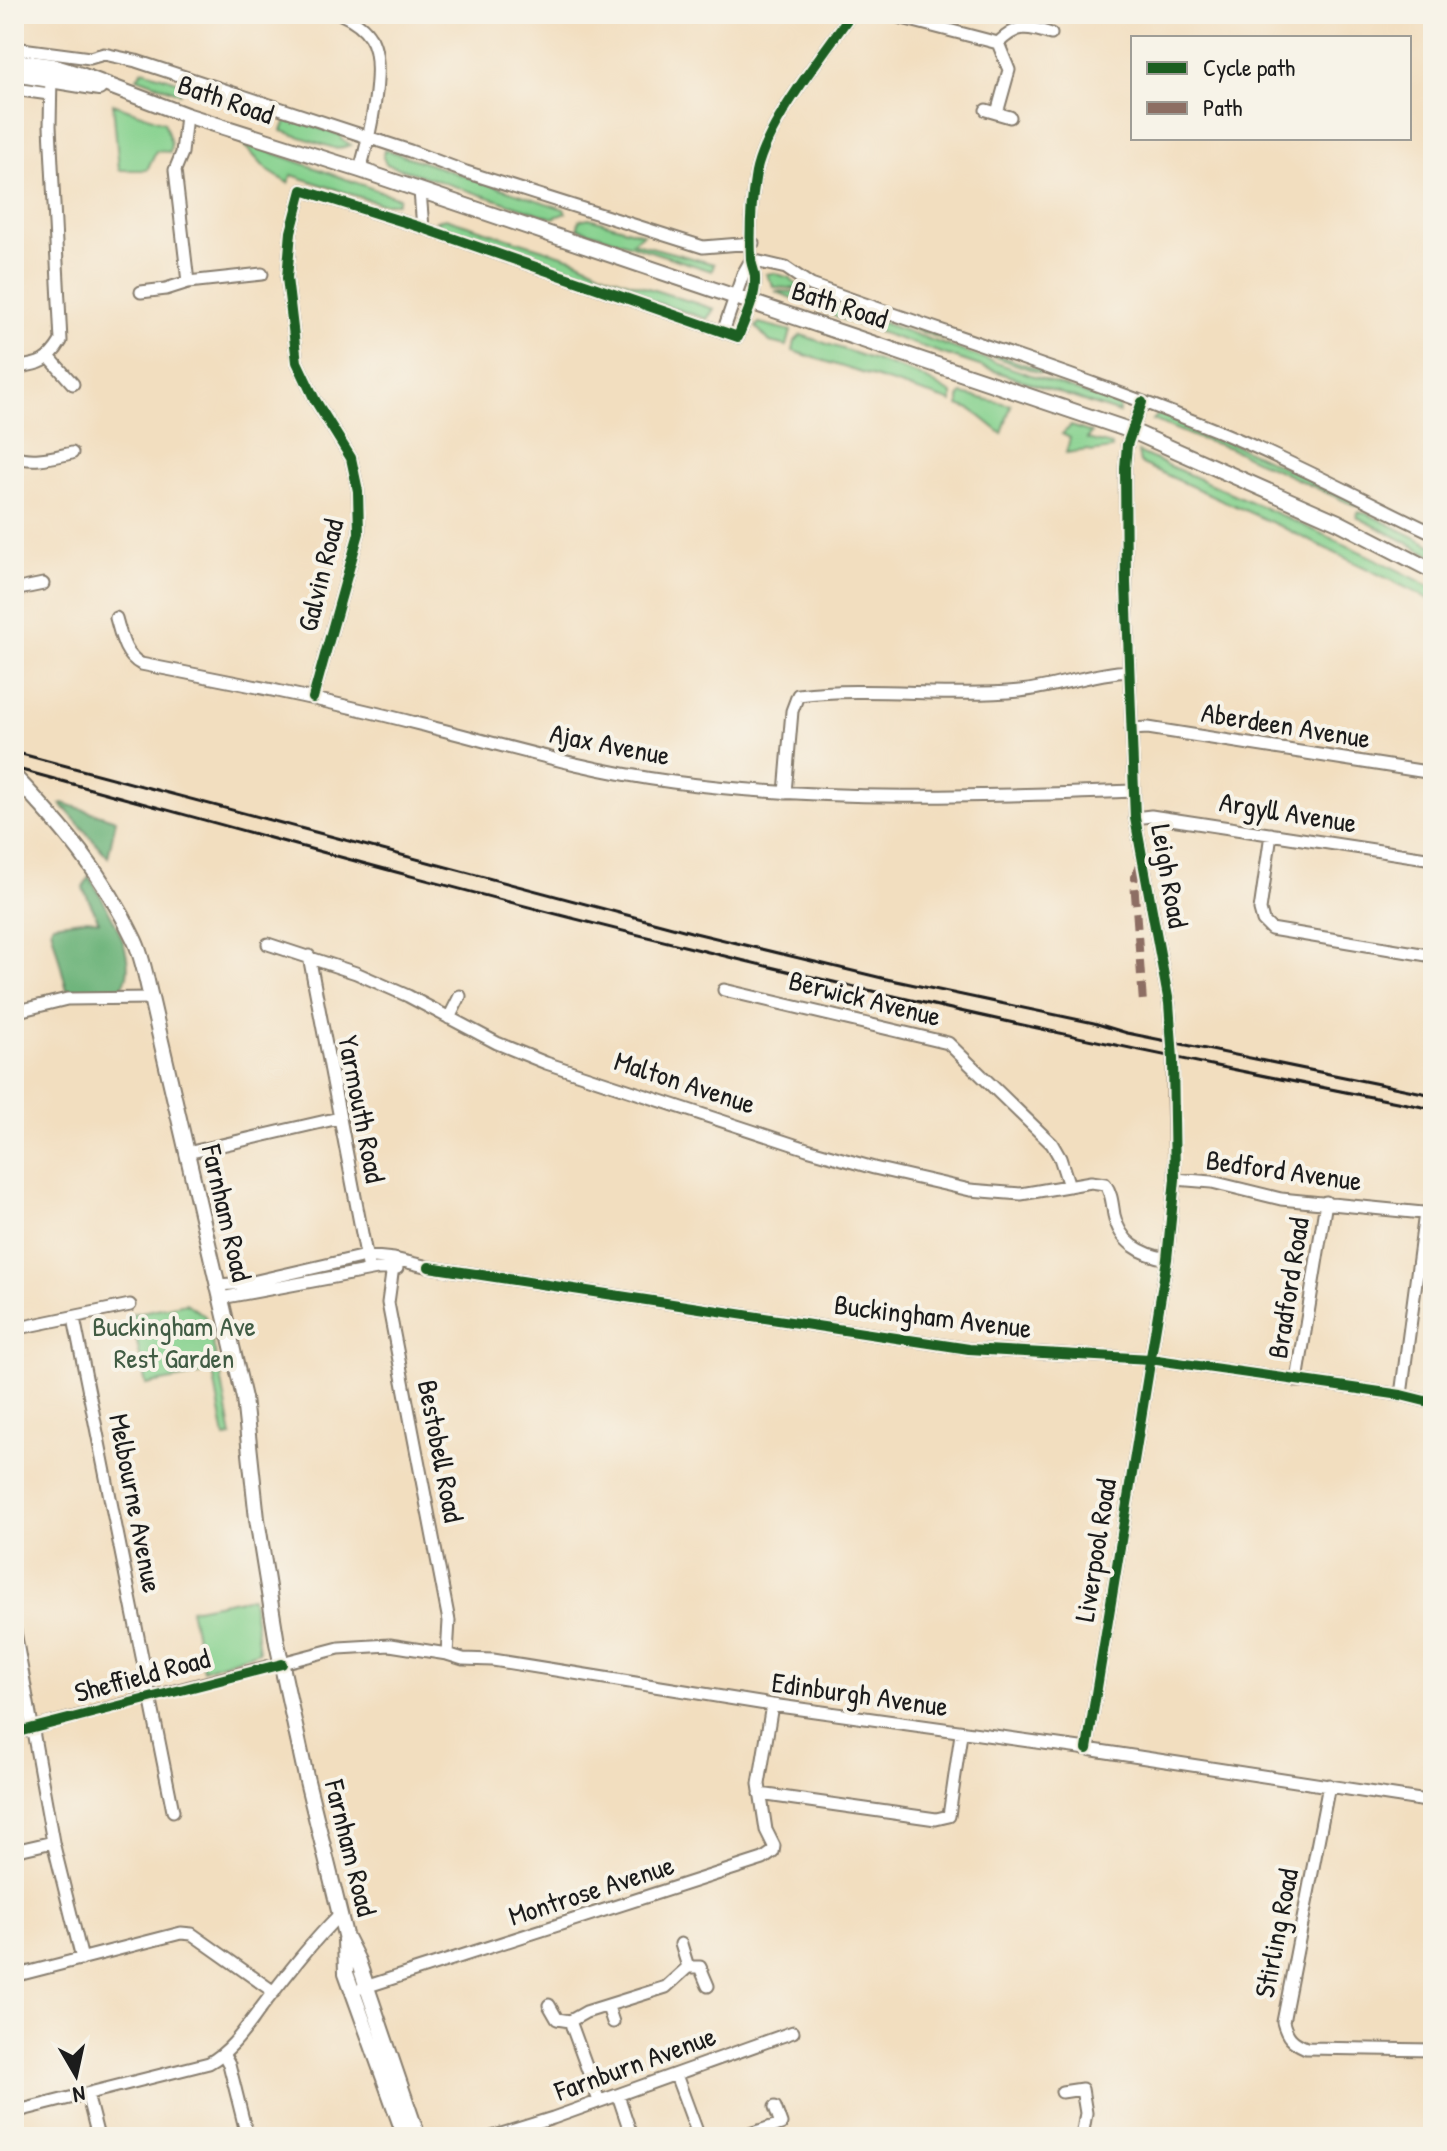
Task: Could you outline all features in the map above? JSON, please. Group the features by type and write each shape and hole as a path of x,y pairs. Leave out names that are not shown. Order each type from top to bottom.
{"main road":[{"name":"Bath Road","path":"14,61 50,80"},
{"name":"Bath Road","path":"14,74 127,91 186,115 360,170 1132,431 1338,522 1433,571"},
{"name":"Farnham Road","path":"14,776 91,862 135,941 244,1398 254,1468 257,1519 282,1664 345,1935 405,2137"},
{"name":"Farnham Road","path":"360,1989 418,2137"}],"street":[{"path":"341,14 353,20 371,38 377,54 375,117 360,170"},
{"path":"723,332 751,260 755,177 769,134 851,14"},
{"path":"887,14 998,43"},
{"path":"998,43 1013,29 1030,28 1051,34"},
{"path":"998,43 1009,70 992,111 1010,117"},
{"name":"Bath Road","path":"14,48 90,58 104,54 136,61 466,172 703,247 753,243"},
{"path":"14,89 50,80 61,341 50,358 14,368"},
{"path":"186,115 182,153 175,170 188,282"},
{"name":"Galvin Road","path":"313,698 359,533 360,511 351,458 315,400 297,362 287,278 291,232 302,190 423,228"},
{"path":"420,191 423,228 738,337 751,302 755,277 751,260"},
{"path":"751,260 786,268 814,286 1142,402 1280,458 1433,533"},
{"path":"141,292 188,282 262,274"},
{"path":"50,358 73,384"},
{"name":"Leigh Road","path":"1142,402 1127,445 1125,480 1133,791 1135,818 1169,1003 1175,1179 1167,1259 1150,1359"},
{"path":"14,456 40,459 72,453"},
{"path":"20,586 43,584"},
{"name":"Ajax Avenue","path":"116,618 122,640 132,659 141,664 313,698 615,771 675,782 785,793 935,798 1133,791"},
{"path":"785,793 792,711 798,695 848,691 1019,691 1081,677 1129,671"},
{"name":"Aberdeen Avenue","path":"1131,729 1148,728 1433,773"},
{"name":"Argyll Avenue","path":"1135,818 1151,816 1433,859"},
{"path":"1271,834 1260,910 1263,921 1271,929 1433,956"},
{"name":"Malton Avenue","path":"268,944 309,956 408,996 497,1043 546,1063 807,1149 903,1176 970,1190 1021,1194 1091,1182 1105,1184 1111,1193 1115,1219 1128,1243 1148,1255 1167,1259"},
{"name":"Yarmouth Road","path":"309,956 369,1270"},
{"name":"Berwick Avenue","path":"724,990 948,1043 1052,1144 1069,1186"},
{"path":"449,1018 460,996"},
{"path":"14,1012 67,999 151,998"},
{"path":"187,1153 339,1118"},
{"name":"Bedford Avenue","path":"1175,1179 1212,1182 1281,1199 1429,1213"},
{"name":"Bradford Road","path":"1297,1381 1326,1202"},
{"path":"1401,1395 1429,1213"},
{"name":"Buckingham Avenue","path":"219,1292 365,1256 393,1263 969,1349 1150,1359 1401,1395 1433,1403"},
{"name":"Buckingham Avenue","path":"219,1292 369,1270 393,1263"},
{"name":"Bestobell Road","path":"393,1263 388,1303 449,1621 447,1654"},
{"path":"14,1329 130,1305"},
{"name":"Melbourne Avenue","path":"74,1318 173,1811"},
{"name":"Liverpool Road","path":"1087,1749 1150,1359"},
{"path":"14,1626 53,1842 82,1959"},
{"name":"Edinburgh Avenue","path":"282,1664 339,1648 390,1645 463,1659 493,1660 961,1734 1087,1749 1433,1802"},
{"name":"Sheffield Road","path":"14,1733 282,1664"},
{"name":"Montrose Avenue","path":"360,1989 763,1859 773,1852 774,1846 766,1830 760,1794 772,1705"},
{"path":"760,1794 936,1819 949,1816 961,1734"},
{"name":"Stirling Road","path":"1329,1785 1283,2022 1286,2034 1293,2043 1306,2048 1433,2050"},
{"path":"14,1851 53,1842"},
{"path":"14,2112 209,2063 224,2055 309,1946 340,1914"},
{"path":"14,1976 181,1933 192,1934 274,1992"},
{"path":"681,1944 688,1967"},
{"path":"549,2005 557,2019 570,2021 586,2012 666,1987 688,1967 700,1967 708,1986"},
{"path":"608,2007 613,2022"},
{"path":"570,2021 599,2101"},
{"name":"Farnburn Avenue","path":"492,2137 793,2032"},
{"path":"224,2055 246,2132"},
{"path":"676,2075 699,2137"},
{"path":"1062,2092 1082,2089 1086,2113 1082,2137"},
{"path":"87,2094 98,2137"},
{"path":"618,2095 632,2137"},
{"path":"740,2137 781,2124 775,2107"}],"green space":[{"path":"143,70 183,83 180,93 137,77"},
{"path":"113,104 164,122 171,143 170,152 156,151 147,170 119,170"},
{"path":"287,118 341,135 341,139 351,145 337,149 282,131"},
{"path":"240,141 399,198 397,203 378,203 292,175 288,183 267,170"},
{"path":"384,149 564,209 566,213 553,218 386,164"},
{"path":"445,218 575,259 610,276 714,309 707,319 444,234 436,221"},
{"path":"589,218 643,234 632,242 714,264 712,271 578,228 579,220"},
{"path":"766,274 790,278 799,287 1047,372 1040,373 799,289 774,287"},
{"path":"775,291 795,292 1119,406 1119,413 846,321"},
{"path":"759,323 791,331 787,346 770,342 756,327"},
{"path":"801,335 916,374 952,394 952,402 793,351 795,341"},
{"path":"962,394 1011,405 1002,434 972,410 959,405"},
{"path":"1159,414 1354,499 1368,509 1229,448 1153,420"},
{"path":"1071,426 1092,433 1087,439 1112,445 1112,449 1066,453 1070,438 1062,434"},
{"path":"1138,452 1287,518 1433,588 1433,601 1284,528 1140,463"},
{"path":"1358,512 1433,546 1433,556 1357,517"},
{"path":"61,804 116,820 108,857"},
{"path":"89,876 120,932 125,949 128,964 120,989 67,990 51,928 53,924 88,919 99,921 83,888"},
{"name":"Buckingham Ave Rest Garden","path":"186,1303 205,1316 220,1370 232,1437 225,1438 213,1372 146,1385 131,1314"},
{"path":"252,1597 259,1651 203,1670 190,1609"}],"railway":[{"path":"14,752 691,932 1127,1033 1433,1095"},
{"path":"14,768 434,882 780,970 1059,1033 1433,1109"}],"marked path":[{"path":"1139,865 1134,880 1143,1003"}],"cycle path":[{"path":"313,698 359,533 358,491 351,458 315,400 297,362 287,278 291,232 302,190 423,228 738,337 755,285 751,259 751,219 760,160 780,116 851,14"},
{"path":"1087,1749 1167,1259 1175,1179 1169,1003 1135,818 1125,468 1127,445 1142,402"},
{"path":"429,1267 969,1349 1150,1359 1401,1395 1433,1403"},
{"path":"14,1733 282,1664"}]}
